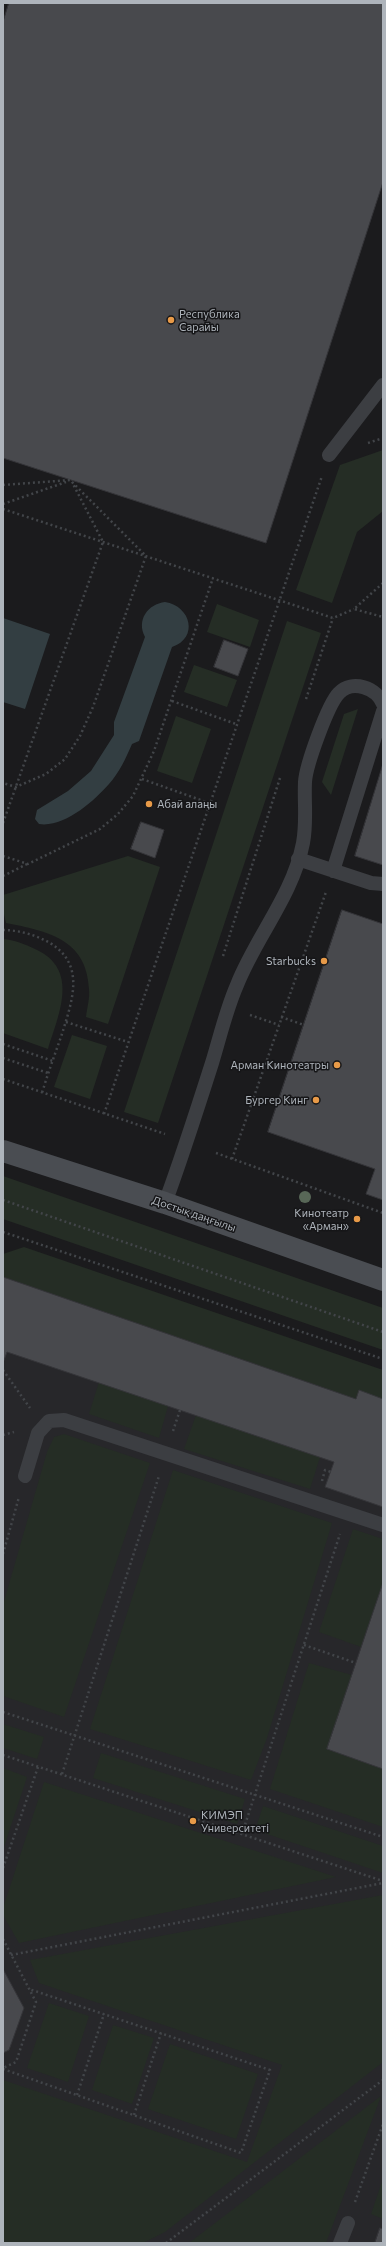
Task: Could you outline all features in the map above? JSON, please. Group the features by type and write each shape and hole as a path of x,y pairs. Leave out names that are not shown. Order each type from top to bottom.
{"main road":[{"name":"Достық даңғылы","path":"3,1151 165,1204 383,1280"}],"lane":[{"path":"329,456 383,385"},
{"path":"165,1204 187,1142 236,986 285,895 298,859 306,824 305,781 309,765 334,698 344,687 352,685 372,691 381,698 383,704"},
{"path":"333,871 383,711"},
{"path":"298,859 371,883 383,884"},
{"path":"25,1476 38,1433 42,1426 49,1421 64,1420 383,1525"},
{"path":"340,2243 348,2223"}],"path":[{"path":"104,1114 278,600 329,456 383,438"},
{"path":"3,504 70,480"},
{"path":"3,823 103,542 70,480"},
{"path":"3,484 70,480 146,556"},
{"path":"3,509 333,618 354,608 383,584"},
{"path":"3,782 16,787 46,774 65,758 80,736 93,707 146,556"},
{"path":"3,876 100,829 118,814 133,796 154,751 213,578"},
{"path":"354,608 383,617"},
{"path":"306,700 333,618"},
{"path":"172,701 236,724"},
{"path":"220,964 281,776"},
{"path":"142,779 209,803"},
{"path":"3,856 28,864"},
{"path":"232,1159 333,871"},
{"path":"3,930 27,934 43,939 59,949 68,960 73,973 74,989 72,1004 42,1093"},
{"path":"246,1014 279,1025"},
{"path":"282,1017 304,1025"},
{"path":"66,1022 128,1042"},
{"path":"3,1044 53,1061"},
{"path":"3,1058 48,1073"},
{"path":"3,1079 164,1134 167,1127"},
{"path":"216,1153 383,1212"},
{"path":"3,1200 383,1332"},
{"path":"3,1232 383,1359"},
{"path":"3,1370 42,1426 3,1435"},
{"path":"62,1774 180,1410"},
{"path":"3,1554 25,1476"},
{"path":"242,1834 348,1513"},
{"path":"304,1645 356,1663"},
{"path":"3,1712 383,1837"},
{"path":"3,1755 383,1882"},
{"path":"3,1868 38,1767"},
{"path":"11,1955 383,1882"},
{"path":"3,1939 36,2002 16,2062 3,2068"},
{"path":"3,2068 241,2153 270,2070 29,1989"},
{"path":"77,2095 104,2014"},
{"path":"134,2115 161,2033"},
{"path":"166,2243 383,2080"},
{"path":"348,2223 383,2124"}],"shaded area":[{"path":"383,450 383,511 357,532 332,603 296,590 340,465"},
{"path":"165,602 181,609 186,616 189,630 181,643 172,647 139,741 132,744 113,780 87,805 68,818 58,822 39,824 35,819 37,810 68,791 91,771 114,735 114,722 145,637 142,625 143,619 149,609 159,603"},
{"path":"217,604 259,620 250,647 207,632"},
{"path":"3,618 50,634 25,709 3,702"},
{"path":"287,621 321,633 158,1123 124,1112"},
{"path":"194,665 237,680 227,707 184,692"},
{"path":"358,709 331,795 322,782 344,714"},
{"path":"176,716 211,729 192,783 157,771"},
{"path":"128,856 160,867 108,1024 86,1017 89,999 87,972 81,959 73,948 50,934 6,923 3,910 3,895"},
{"path":"3,939 19,942 35,949 49,958 58,968 62,980 61,1007 48,1049 3,1033"},
{"path":"72,1035 107,1046 90,1099 54,1087"},
{"path":"3,1176 383,1308 383,1350 3,1219"},
{"path":"24,1247 383,1370 383,1399 359,1391 356,1399 3,1277 3,1254"},
{"name":"КИМЭП Университеті","path":"3,1277 356,1399 359,1390 383,1399 383,2243 3,2243"},
{"path":"99,1382 168,1406 159,1438 89,1414"},
{"path":"196,1415 320,1457 310,1489 184,1449"},
{"path":"64,1434 150,1463 64,1717 3,1696 3,1605 47,1452 54,1437"},
{"path":"173,1470 332,1523 267,1738 251,1780 90,1729"},
{"path":"353,1529 383,1539 383,1583 361,1647 319,1632"},
{"path":"309,1663 352,1675 327,1749 383,1769 383,1827 270,1789"},
{"path":"3,1724 44,1737 37,1759 3,1748"},
{"path":"101,1753 245,1799 237,1824 93,1778"},
{"path":"3,1768 27,1777 3,1850"},
{"path":"44,1782 336,1877 19,1943 3,1915 3,1908"},
{"path":"263,1806 383,1846 383,1873 255,1830"},
{"path":"383,1895 383,2062 165,2232 143,2243 3,2243 3,2080 247,2162 282,2065 39,1983 30,1960"},
{"path":"49,2003 89,2016 68,2082 27,2068"},
{"path":"113,2025 154,2038 132,2104 92,2090"},
{"path":"170,2044 258,2074 236,2139 148,2109"},
{"path":"381,2096 326,2243 189,2243"},
{"path":"383,2179 383,2219 371,2214"}],"building":[{"name":"Республика Сарайы","path":"9,3 383,3 383,182 266,543 3,458 3,22"},
{"path":"224,640 248,649 238,676 214,667"},
{"path":"383,764 383,865 355,856"},
{"path":"141,822 164,830 155,858 131,849"},
{"name":"Арман Кинотеатры","path":"342,910 383,924 383,1200 366,1194 375,1169 268,1132"},
{"path":"3,1277 356,1399 359,1390 383,1399 383,1507 325,1487 334,1462 7,1352 3,1363"},
{"path":"383,1583 383,1769 327,1749"},
{"path":"3,1969 24,2008 9,2050 3,2053"},
{"path":"380,2228 383,2229 383,2243 375,2243"}],"place":[{"name":"Республика Сарайы","path":"171,320"},
{"name":"Абай алаңы","path":"149,804"},
{"name":"Starbucks","path":"324,961"},
{"name":"Арман Кинотеатры","path":"337,1065"},
{"name":"Бургер Кинг","path":"316,1100"},
{"name":"Кинотеатр «Арман»","path":"357,1219"},
{"name":"КИМЭП Университеті","path":"193,1821"}]}
